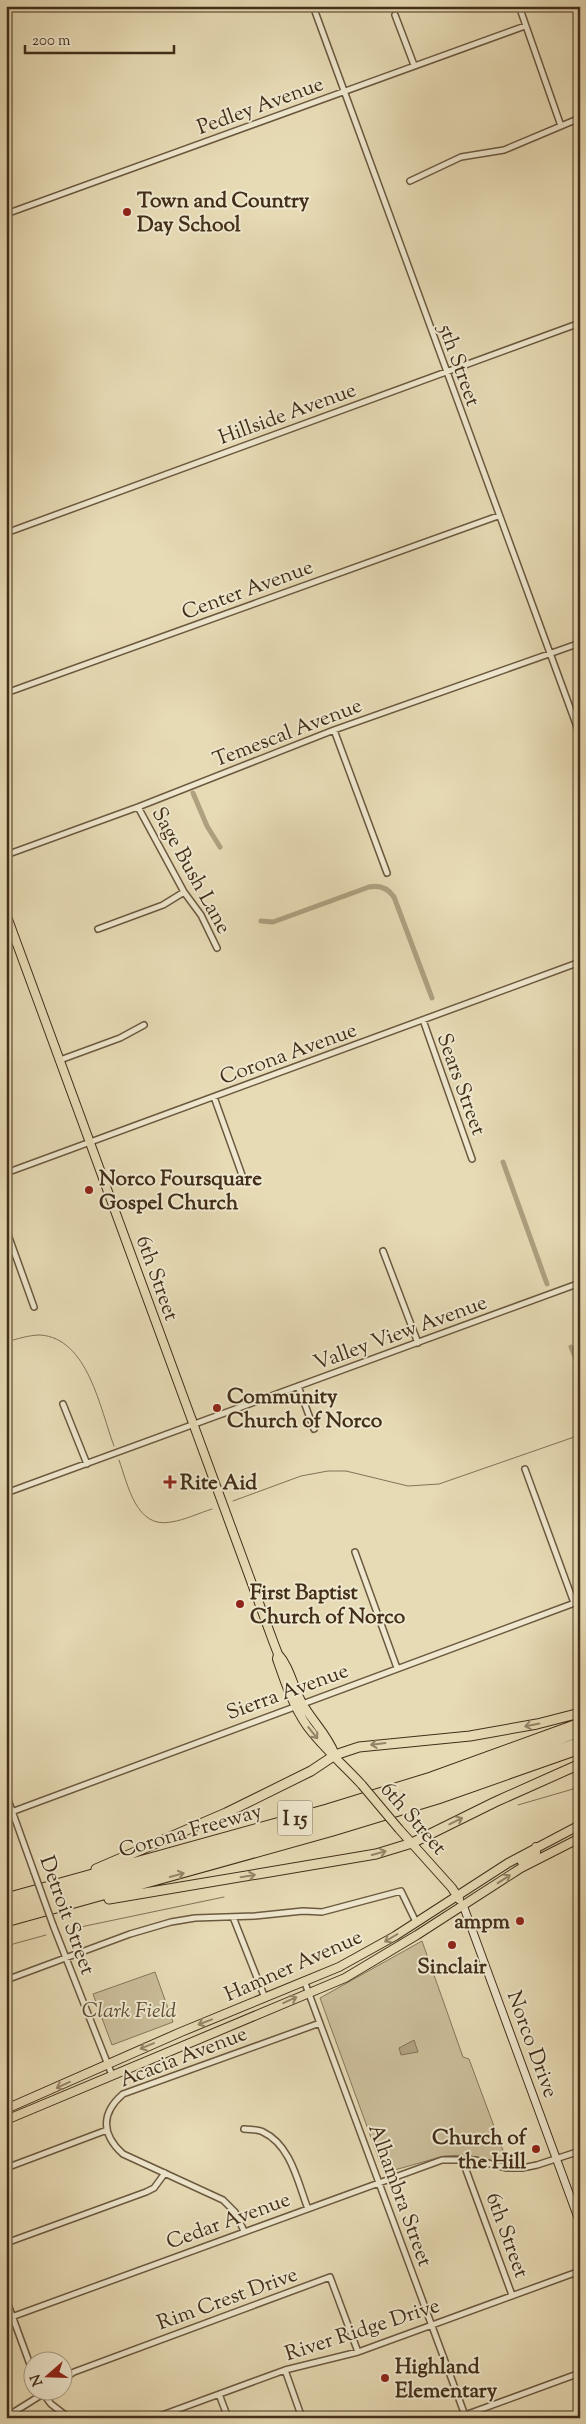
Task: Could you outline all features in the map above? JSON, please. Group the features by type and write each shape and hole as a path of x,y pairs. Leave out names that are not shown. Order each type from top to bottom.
{"highway":[{"path":"56,1885 226,1814 311,1771 335,1755 369,1745 470,1736 538,1724 580,1713"},
{"name":"Corona Freeway","path":"6,1898 327,1810 431,1777 580,1723"},
{"path":"6,1905 233,1844 402,1795 580,1732"},
{"path":"6,1913 359,1816 580,1742"},
{"name":"Corona Freeway","path":"6,1922 343,1828 438,1798 580,1748"},
{"path":"62,1906 376,1854 412,1843 580,1764"}],"main road":[{"name":"6th Street","path":"6,914 278,1654 276,1659 299,1705 329,1740 335,1755 457,1895 463,1905"},
{"name":"Hamner Avenue","path":"6,2109 181,2032 305,1983 349,1962 536,1847 580,1825"},
{"name":"Hamner Avenue","path":"6,2120 353,1973 521,1868 580,1838"},
{"path":"521,1868 521,1863 536,1853 536,1847"},
{"name":"Norco Drive","path":"463,1905 580,2223"}],"street":[{"name":"5th Street","path":"313,6 445,372 580,735"},
{"path":"518,6 561,126"},
{"path":"395,15 414,65"},
{"name":"Pedley Avenue","path":"6,214 525,26"},
{"path":"410,180 461,157 504,150 580,118"},
{"name":"Hillside Avenue","path":"6,533 580,323"},
{"name":"Center Avenue","path":"6,693 498,516"},
{"name":"Temescal Avenue","path":"6,855 138,807 334,730 580,643"},
{"path":"334,730 387,873"},
{"name":"Sage Bush Lane","path":"138,807 184,892 201,915 217,948"},
{"path":"98,929 163,905 184,892"},
{"name":"Corona Avenue","path":"6,1173 580,962"},
{"name":"Sears Street","path":"422,1020 472,1159"},
{"path":"60,1060 120,1038 144,1025"},
{"path":"214,1097 242,1175"},
{"path":"6,1229 34,1308"},
{"path":"383,1251 418,1343"},
{"name":"Valley View Avenue","path":"6,1494 193,1423 580,1283"},
{"path":"298,1386 314,1429"},
{"path":"63,1404 87,1464"},
{"path":"525,1469 577,1602"},
{"path":"355,1552 397,1668"},
{"name":"Sierra Avenue","path":"6,1814 577,1602"},
{"name":"Detroit Street","path":"6,1794 53,1925 112,2075"},
{"path":"6,1980 130,1934 171,1922 195,1918 303,1911 322,1912 401,1891 416,1922"},
{"path":"233,1917 264,1998"},
{"name":"Alhambra Street","path":"305,1983 465,2416"},
{"name":"Acacia Avenue","path":"106,2130 107,2114 114,2102 123,2094 320,2023"},
{"path":"244,2129 262,2131 276,2140 285,2152 308,2208"},
{"path":"6,2168 106,2130 112,2144 123,2154 223,2200 235,2212 244,2232"},
{"name":"Cedar Avenue","path":"6,2319 442,2160 462,2159 514,2168 537,2165 580,2151"},
{"name":"6th Street","path":"462,2159 512,2295"},
{"path":"6,2243 146,2192 154,2188 165,2173"},
{"name":"River Ridge Drive","path":"154,2418 285,2370 358,2352 580,2271"},
{"name":"Rim Crest Drive","path":"72,2373 330,2277 358,2352"},
{"path":"6,2299 26,2352"},
{"path":"285,2370 302,2418"},
{"path":"465,2416 580,2373"},
{"path":"219,2394 228,2418"},
{"path":"14,2412 29,2402"},
{"path":"50,2402 69,2418"}],"green space":[{"path":"422,1941 463,2057 469,2059 508,2164 467,2155 444,2156 384,2173 320,1998"},
{"name":"Clark Field","path":"155,1972 173,2022 112,2045 93,1994"}],"shaded area":[{"path":"414,2040 418,2052 401,2055 399,2048"}],"waterway":[{"path":"193,793 207,826 220,847"},
{"path":"261,921 273,922 369,887 383,888 394,897 432,998"},
{"path":"503,1162 547,1284"},
{"path":"6,1342 27,1336 40,1335 56,1339 70,1348 90,1378 114,1446"},
{"path":"571,1347 580,1368"},
{"path":"233,1501 301,1476 328,1471 346,1471 408,1486 439,1484 580,1435"},
{"path":"119,1460 135,1503 149,1519 159,1522 171,1522 212,1509"},
{"path":"518,1805 580,1787"},
{"path":"71,1929 224,1897"},
{"path":"6,1946 46,1935"}],"place":[{"name":"Town and Country Day School","path":"127,212"},
{"name":"Norco Foursquare Gospel Church","path":"89,1190"},
{"name":"Community Church of Norco","path":"217,1408"},
{"name":"Rite Aid","path":"170,1482"},
{"name":"First Baptist Church of Norco","path":"240,1604"},
{"name":"ampm","path":"520,1921"},
{"name":"Sinclair","path":"452,1945"},
{"name":"Church of the Hill","path":"536,2149"},
{"name":"Highland Elementary","path":"385,2378"}]}
